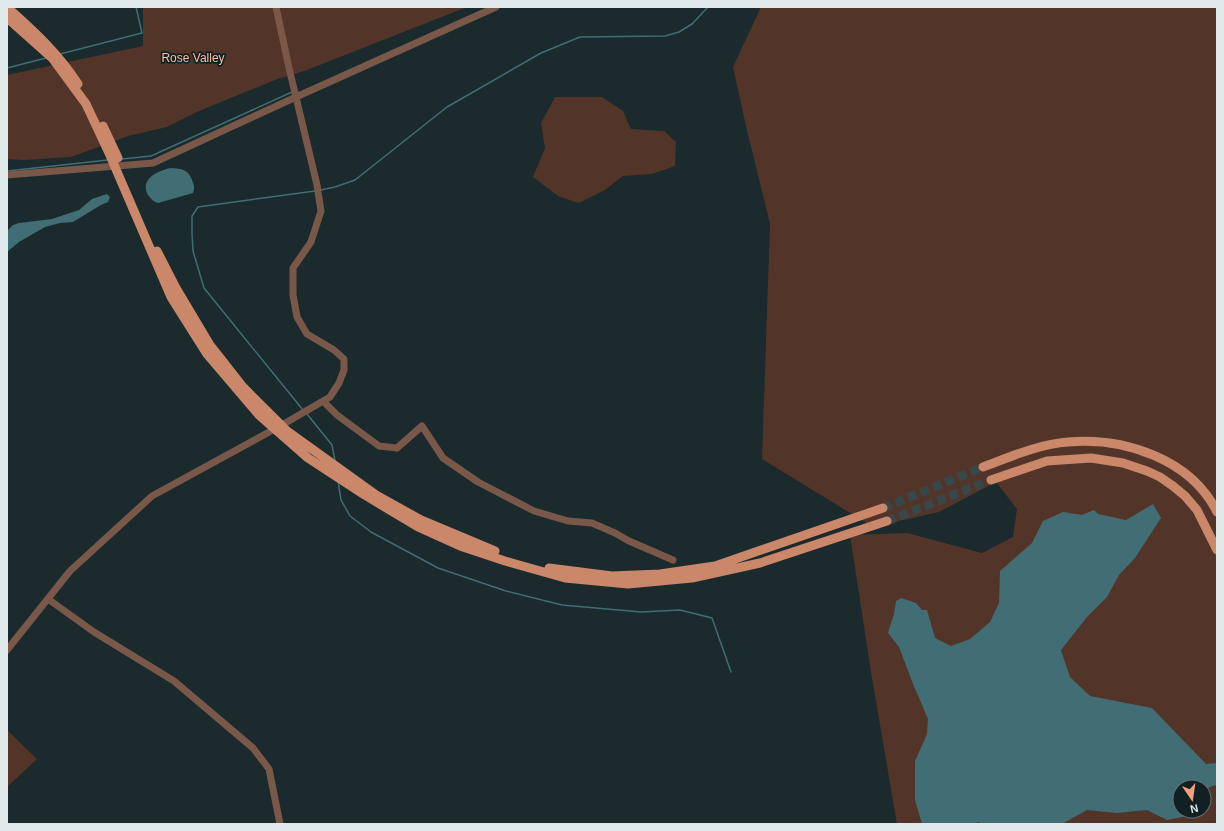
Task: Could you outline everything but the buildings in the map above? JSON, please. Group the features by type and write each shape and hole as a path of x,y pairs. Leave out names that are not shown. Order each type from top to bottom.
{"main road":[{"path":"7,7 41,37 67,66 92,105 112,144 138,215 171,297 206,354 259,415 278,427 308,458 363,494 434,530 460,546 505,561 565,578 628,584 692,578 760,564 887,521"},
{"path":"7,18 53,59 86,104 138,215 176,288 210,345 243,387 287,430 408,517"},
{"path":"1091,458 1093,441"},
{"path":"983,467 1030,450 1067,442 1093,441 1111,443 1153,455 1184,473 1198,486 1217,512"},
{"path":"991,480 1047,461 1091,458 1123,463 1147,471 1173,486 1185,496 1197,510 1217,550"},
{"path":"434,530 488,549 550,568 612,576 660,574 715,566 883,508"}],"street":[{"path":"7,650 70,571 152,496 330,397 339,383 344,370 344,359 334,350 307,334 297,317 293,295 293,268 311,242 321,211 320,197 276,7"},
{"path":"7,175 153,163 296,96 496,7"},
{"path":"323,401 337,415 379,446 398,448 422,426 443,458 478,482 534,511 568,521 592,523 673,560"},
{"path":"48,599 94,632 174,681 253,748 269,769 280,824"}],"green space":[{"name":"Rose Valley","path":"143,7 467,7 307,70 275,80 199,111 167,127 128,136 71,157 23,160 7,159 7,75 143,46"},
{"path":"761,7 1217,7 1217,824 897,824 871,672 850,535 907,533 982,553 1013,537 1017,509 996,482 939,512 873,527 762,459 770,224 733,67"},
{"path":"555,97 602,97 623,111 631,129 664,131 676,142 675,166 652,174 623,176 605,190 579,203 558,196 533,177 545,148 541,123"},
{"path":"7,730 37,759 7,787"}],"water":[{"path":"171,168 181,169 189,174 194,185 193,193 157,203 148,195 146,184 148,180 156,173"},
{"path":"107,194 110,197 108,202 73,222 60,223 45,227 19,242 7,252 7,231 13,225 52,219 79,210 92,199"},
{"path":"1153,504 1161,518 1135,558 1119,575 1107,597 1087,617 1061,650 1070,677 1090,696 1152,708 1206,764 1217,763 1217,785 1212,786 1212,779 1172,779 1172,819 1167,820 1147,810 1117,813 1087,810 1062,824 982,824 978,822 975,824 922,824 915,800 915,761 927,734 928,719 899,647 888,633 894,614 896,601 901,598 916,603 922,610 927,610 935,638 951,646 970,639 990,622 999,603 1000,571 1032,543 1043,521 1063,512 1082,515 1094,510 1098,514 1126,520"}],"waterway":[{"path":"60,54 142,33 136,7"},
{"path":"321,190 355,180 447,107 541,53 580,37 665,36 679,32 692,24 708,7"},
{"path":"7,68 46,58"},
{"path":"122,159 151,156 292,92"},
{"path":"7,171 108,160"},
{"path":"303,410 204,288 193,251 192,216 198,207 315,191"},
{"path":"307,414 332,445 335,461"},
{"path":"338,481 341,500 350,516 371,532 438,568 506,591 562,605 641,612 680,610 712,618 731,672"}],"tunnel":[{"path":"883,508 983,467"},
{"path":"887,521 991,480"}]}
